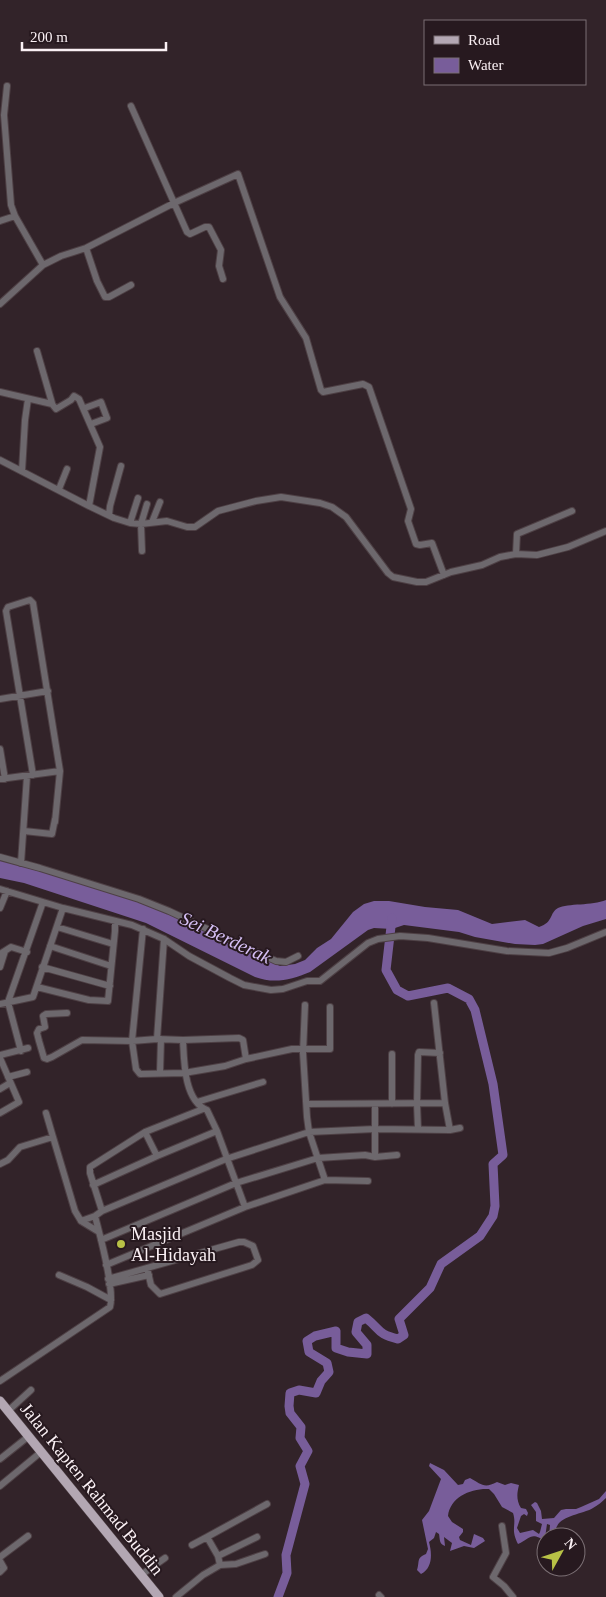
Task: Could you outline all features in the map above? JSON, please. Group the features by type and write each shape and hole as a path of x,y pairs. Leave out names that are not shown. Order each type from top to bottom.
{"main road":[{"name":"Jalan Kapten Rahmad Buddin","path":"0,1401 156,1596"}],"street":[{"path":"7,86 2,115 11,205 15,216 43,265"},
{"path":"131,106 188,234 209,227 221,250 220,266 223,279"},
{"path":"0,304 43,265 61,256 86,248 174,203 238,174 280,297 306,338 321,390 323,392 363,384 369,387 411,509 408,521 416,544 432,543 444,575"},
{"path":"0,221 15,216"},
{"path":"86,248 97,281 105,297 109,297 131,285"},
{"path":"37,351 55,409 58,409 74,396 79,398 85,408 101,450 89,506"},
{"path":"0,392 52,404"},
{"path":"22,471 28,400"},
{"path":"85,408 104,401 107,418 90,424"},
{"path":"0,460 60,489 89,506 130,523 141,524 167,521 187,527 195,527 218,512 256,501 282,497 332,506 346,517 383,569 394,577 417,582 426,582 482,565 500,557 516,554 537,554 556,550 606,531"},
{"path":"109,515 121,466"},
{"path":"60,489 66,469"},
{"path":"130,523 138,498"},
{"path":"152,522 160,502"},
{"path":"142,551 141,524 147,504"},
{"path":"516,554 517,534 572,511"},
{"path":"21,863 24,831 30,776 20,696 3,612 8,607 30,600 34,603 60,771 52,834 24,831"},
{"path":"0,699 48,691"},
{"path":"0,749 3,779 60,771"},
{"path":"0,857 139,899 276,961 286,962 298,956"},
{"path":"0,908 3,890 143,929 244,985 272,990 283,989 307,981 320,981 368,943 378,939 400,936 428,938 507,951 549,953 568,948 606,932"},
{"path":"0,1113 19,1102 1,1066 0,1057 25,1049 8,1002 43,902"},
{"path":"0,1004 30,998 34,994 63,908"},
{"path":"37,987 89,1000 107,1002 116,931 115,921"},
{"path":"57,927 113,944"},
{"path":"143,929 132,1041 138,1073 184,1073 225,1066 246,1059 292,1049 331,1048 330,1007"},
{"path":"160,1073 159,1039 164,939"},
{"path":"50,946 111,966"},
{"path":"0,967 3,952 11,947 27,952"},
{"path":"42,968 110,986"},
{"path":"434,1002 445,1103 450,1130"},
{"path":"305,1005 303,1053 309,1132 325,1180"},
{"path":"67,1013 44,1014 45,1027 39,1029 37,1033 44,1058 52,1057 82,1040 132,1041 241,1038 246,1059"},
{"path":"183,1040 184,1073 193,1098 203,1109 207,1110 217,1131 244,1207"},
{"path":"418,1129 418,1055 419,1052 440,1053"},
{"path":"392,1054 392,1104"},
{"path":"0,1089 9,1080 27,1072"},
{"path":"197,1102 262,1082"},
{"path":"307,1104 445,1103"},
{"path":"375,1104 375,1157"},
{"path":"102,1211 93,1185 90,1167 145,1132 203,1109"},
{"path":"46,1113 75,1211 80,1220 99,1232"},
{"path":"80,1220 95,1216 102,1211 226,1158 309,1132 375,1129 450,1130 460,1128"},
{"path":"93,1185 217,1131"},
{"path":"145,1132 157,1156"},
{"path":"0,1164 8,1160 20,1147 53,1137"},
{"path":"101,1240 236,1183 318,1158 397,1155"},
{"path":"106,1265 244,1207 325,1180 368,1180"},
{"path":"0,1381 107,1309 111,1304 109,1281 95,1216"},
{"path":"109,1281 148,1272 239,1242 253,1246 258,1260 252,1265 160,1294 151,1285 148,1272"},
{"path":"59,1275 111,1300"},
{"path":"8,1411 31,1390"},
{"path":"0,1460 29,1436"},
{"path":"0,1486 42,1452"},
{"path":"192,1545 267,1504"},
{"path":"502,1526 506,1553 493,1578 511,1595"},
{"path":"0,1557 28,1536"},
{"path":"207,1537 218,1556 220,1565"},
{"path":"218,1556 257,1537"},
{"path":"176,1597 215,1566 236,1564 265,1554"},
{"path":"141,1575 165,1558"},
{"path":"0,1561 4,1568 0,1572"},
{"path":"503,1597 511,1595"}],"water":[{"name":"Sei Berderak","path":"0,859 128,897 163,911 280,966 295,964 305,960 317,948 331,939 353,912 364,904 374,901 389,901 458,910 492,924 525,920 539,927 547,923 553,912 562,906 606,900 606,919 583,926 543,944 535,945 515,944 475,937 459,932 404,925 392,929 374,928 368,930 310,972 276,981 255,977 146,923 24,883 0,878"},
{"path":"430,1463 444,1470 458,1485 463,1484 465,1480 470,1478 486,1485 497,1482 505,1485 511,1483 519,1485 518,1502 521,1508 526,1509 528,1513 527,1516 524,1514 521,1516 517,1528 520,1533 533,1530 536,1532 536,1537 531,1537 518,1544 514,1535 513,1513 502,1507 489,1489 475,1490 457,1499 450,1509 448,1516 452,1522 463,1529 459,1537 460,1540 471,1545 474,1534 485,1541 474,1548 464,1546 450,1551 452,1543 444,1537 445,1546 443,1545 439,1534 436,1532 434,1538 429,1542 431,1551 430,1564 421,1574 417,1570 419,1560 426,1554 428,1549 422,1520 429,1511 441,1479 429,1466"},
{"path":"606,1491 606,1498 593,1508 562,1520 556,1527 550,1527 547,1524 547,1527 541,1527 542,1524 536,1521 536,1512 531,1505 535,1502 541,1511 542,1519 554,1518 561,1510 576,1509 599,1499"}],"waterway":[{"path":"278,1597 287,1573 286,1555 305,1484 300,1466 308,1451 300,1438 301,1427 290,1413 290,1393 299,1390 316,1393 321,1381 329,1372 327,1363 309,1352 307,1341 315,1336 336,1331 336,1348 348,1352 367,1354 367,1345 356,1332 358,1322 366,1318 386,1335 398,1339 404,1335 399,1319 430,1288 441,1264 480,1236 493,1216 495,1206 493,1164 503,1155 493,1084 475,1010 469,999 448,988 408,996 397,990 386,970 392,918"}],"place":[{"name":"Masjid Al-Hidayah","path":"121,1244"}]}
